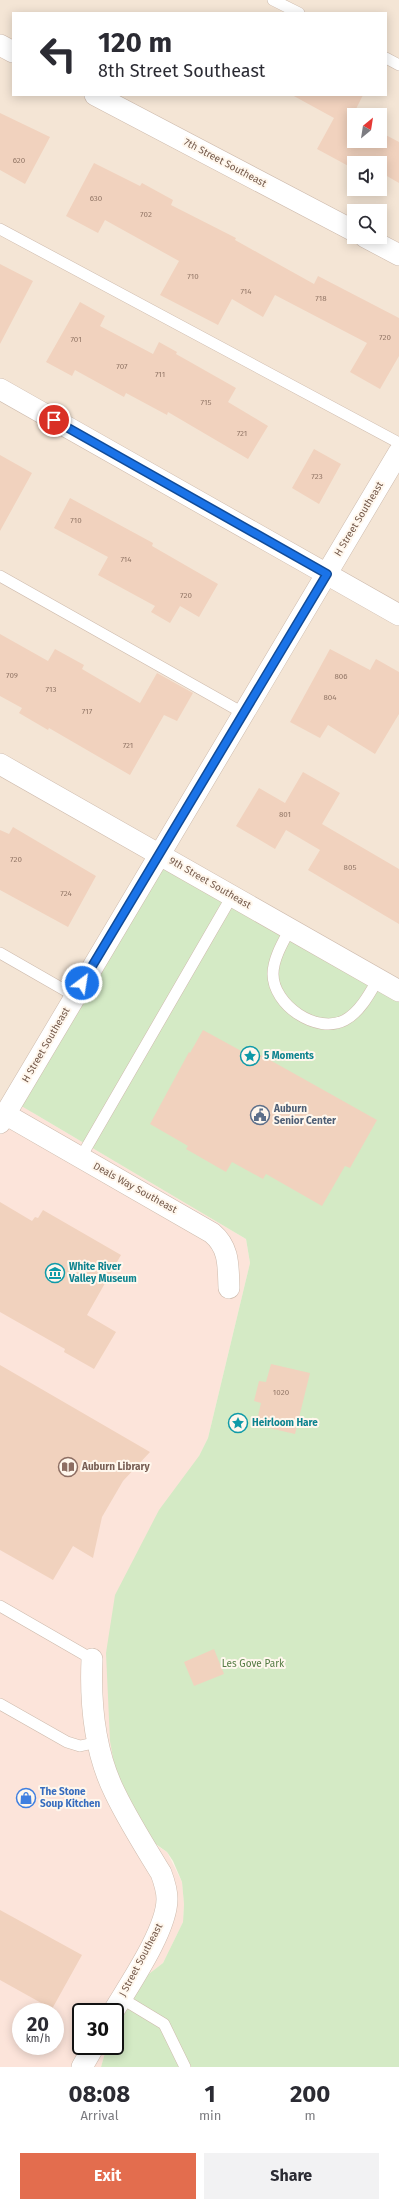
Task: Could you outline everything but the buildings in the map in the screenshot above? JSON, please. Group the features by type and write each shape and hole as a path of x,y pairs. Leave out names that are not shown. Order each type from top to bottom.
{"street":[{"path":"0,45 12,51"},
{"name":"7th Street Southeast","path":"97,96 347,227"},
{"path":"378,244 399,255"},
{"path":"0,389 399,615"},
{"name":"H Street Southeast","path":"2,1118 399,452"},
{"name":"9th Street Southeast","path":"0,764 399,991"},
{"name":"Deals Way Southeast","path":"2,1118 81,1157 196,1222 216,1236 228,1255 229,1288"},
{"path":"92,1659 93,1718 98,1742"},
{"name":"J Street Southeast","path":"98,1742 114,1793 165,1882 167,1900 159,1929 118,2003"},
{"path":"82,2067 89,2055"}],"lane":[{"path":"273,0 296,12"},
{"path":"387,59 399,65"},
{"path":"0,229 399,443"},
{"path":"0,576 243,713"},
{"path":"81,1157 232,896"},
{"path":"290,929 275,964 273,974 274,987 291,1009 305,1017 319,1023 333,1024 346,1020 364,1003 378,979"},
{"path":"0,953 75,996"},
{"path":"0,1606 92,1659"},
{"path":"0,1704 67,1742 80,1746 98,1742"},
{"path":"124,2008 164,2024 185,2067"}],"shaded area":[{"path":"0,0 399,0 399,991 0,1123"},
{"path":"13,1101 246,1239 250,1263 208,1438 199,1456 156,1845 167,1852 182,1882 184,1904 183,1922 163,1963 141,1980 124,2010 124,2003 72,2003 72,2055 104,2055 101,2067 0,2067 0,1123"}],"green space":[{"name":"Les Gove Park","path":"160,854 399,991 399,2067 101,2067 104,2055 124,2055 124,2010 141,1980 163,1963 183,1922 184,1904 182,1882 173,1861 167,1852 150,1840 115,1769 110,1741 106,1653 115,1595 159,1510 199,1456 208,1438 250,1263 246,1239 13,1101"}],"place":[{"name":"5 Moments","path":"250,1056"},
{"name":"Auburn Senior Center","path":"260,1115"},
{"name":"White River Valley Museum","path":"55,1273"},
{"name":"Heirloom Hare","path":"238,1423"},
{"name":"Auburn Library","path":"68,1467"},
{"name":"The Stone Soup Kitchen","path":"26,1798"}],"route":[{"path":"54,420 327,574 82,983"}]}
